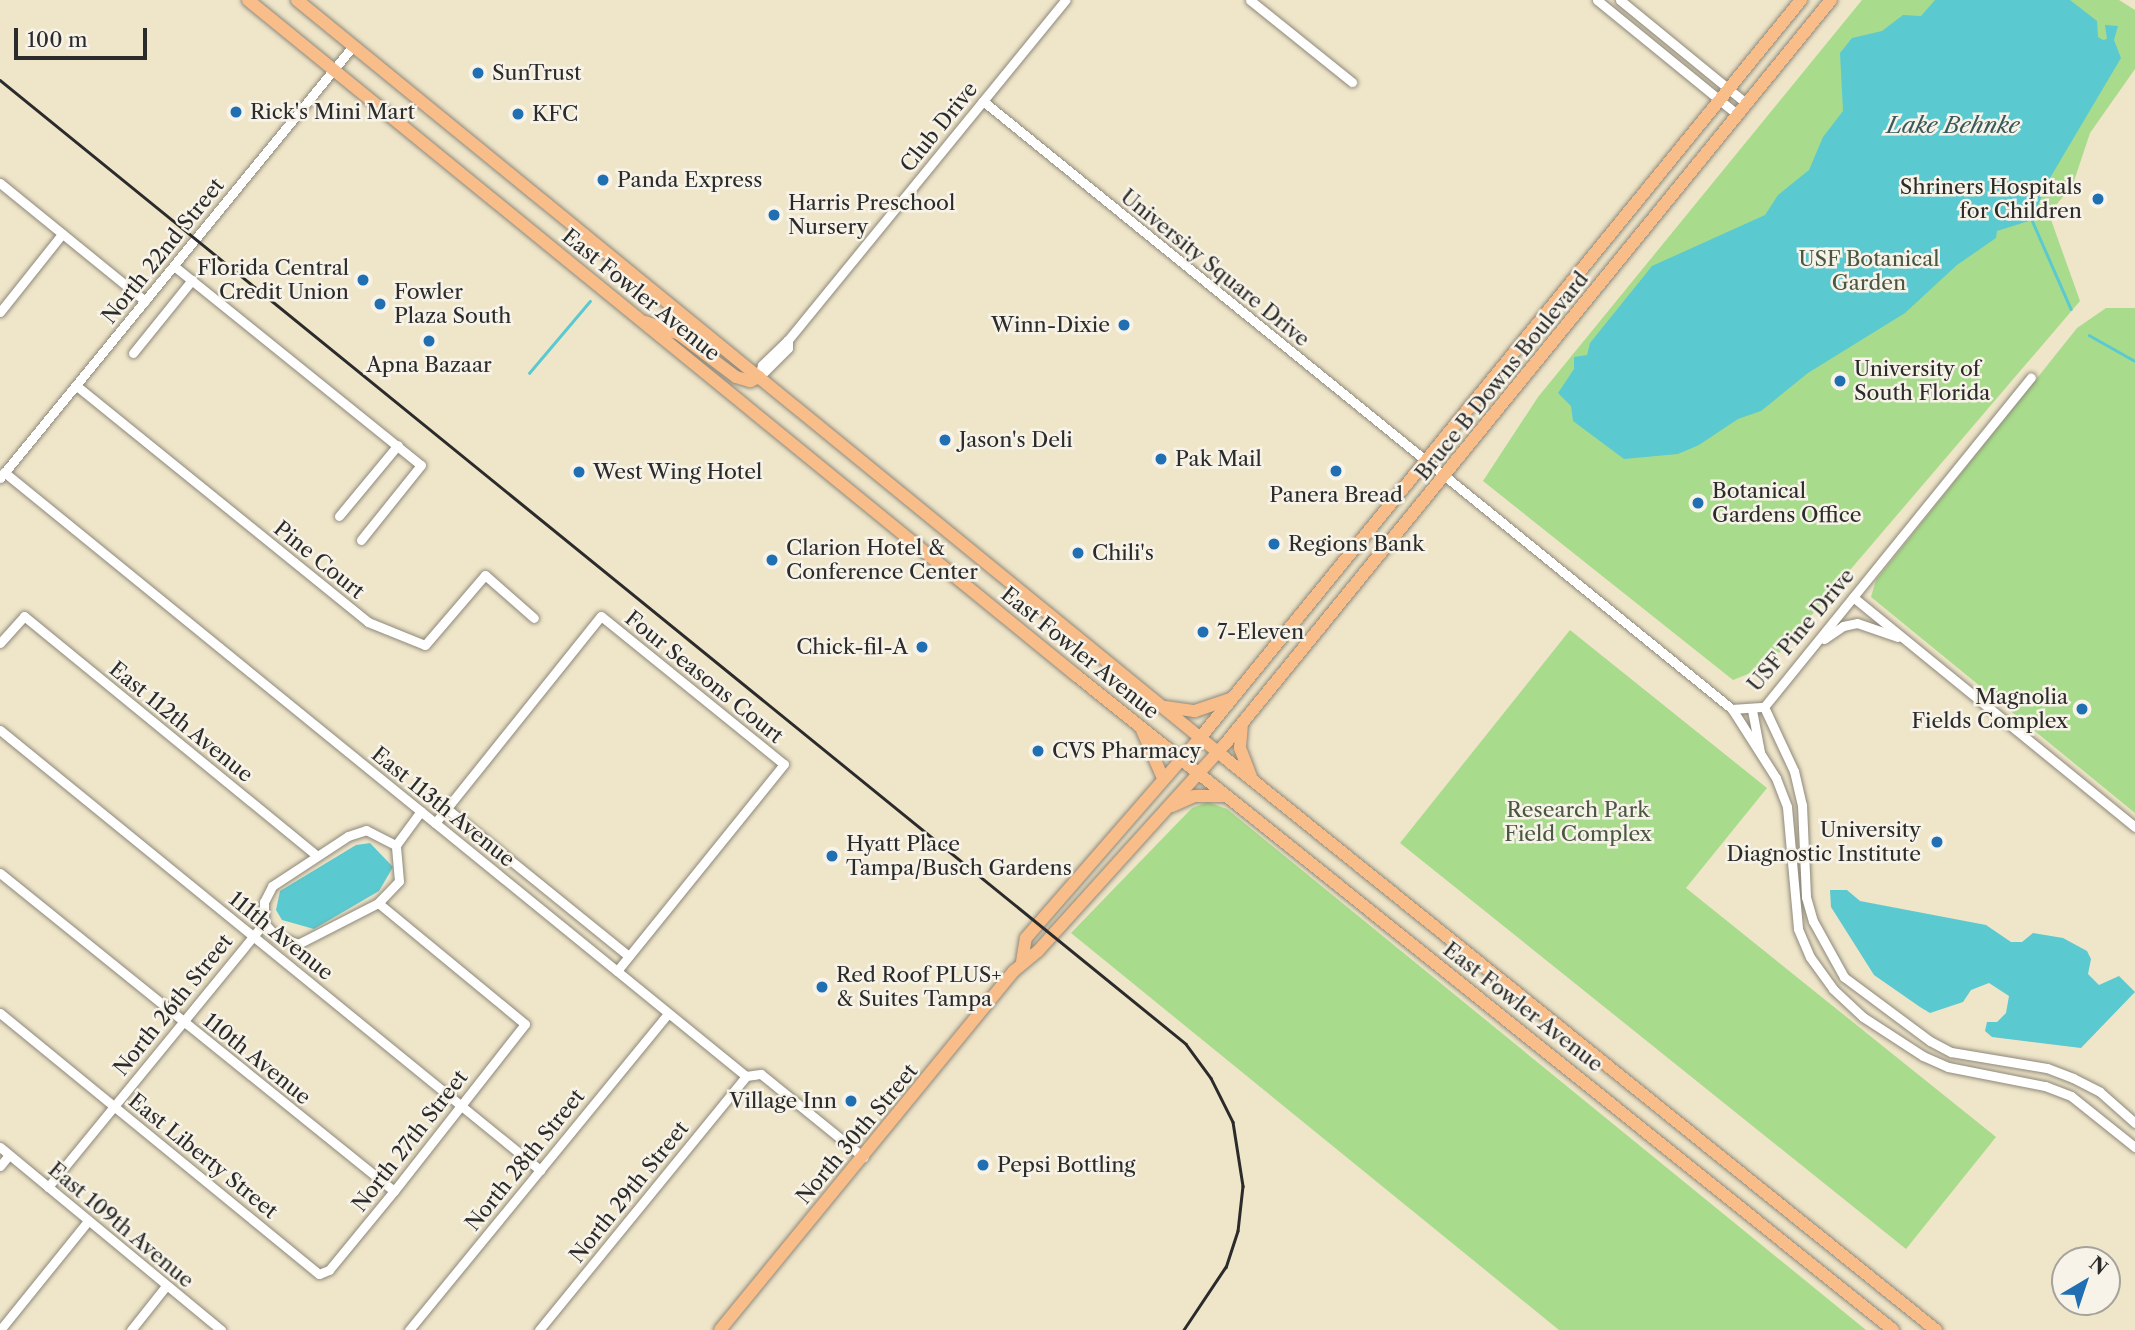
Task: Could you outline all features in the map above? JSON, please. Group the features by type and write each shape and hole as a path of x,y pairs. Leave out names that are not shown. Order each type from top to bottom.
{"main road":[{"name":"East Fowler Avenue","path":"248,0 1140,727 1893,1330"},
{"name":"East Fowler Avenue","path":"297,0 1200,738 1936,1330"},
{"name":"Bruce B Downs Boulevard","path":"1200,738 1801,0"},
{"name":"Bruce B Downs Boulevard","path":"1199,773 1832,0"},
{"path":"641,321 679,334 743,380 759,377"},
{"path":"1162,706 1195,711 1233,698"},
{"path":"1244,719 1240,748 1252,780"},
{"path":"1140,727 1162,776"},
{"name":"North 30th Street","path":"1022,962 1026,938 1162,776 1200,738"},
{"name":"North 30th Street","path":"720,1330 1022,962 1038,951 1199,773"},
{"path":"1169,807 1194,796 1228,797"}],"street":[{"name":"Club Drive","path":"759,377 762,365 788,340 1065,0"},
{"path":"1250,0 1352,82"},
{"path":"1597,0 1738,115"},
{"path":"1620,0 1747,104"},
{"name":"North 22nd Street","path":"2,475 78,387 353,46"},
{"name":"University Square Drive","path":"983,102 1425,461"},
{"path":"0,183 145,301"},
{"path":"0,312 62,234"},
{"path":"174,266 421,465 361,540"},
{"path":"133,354 192,281"},
{"name":"USF Pine Drive","path":"1425,461 1732,709 1752,710 1764,707 2031,377"},
{"name":"Pine Court","path":"78,387 368,622 425,645 485,575 534,618"},
{"path":"339,516 398,445"},
{"name":"East 113th Avenue","path":"2,475 746,1076 761,1074 863,1157"},
{"path":"1853,597 2135,827"},
{"name":"East 112th Avenue","path":"0,643 24,616 316,855"},
{"name":"Four Seasons Court","path":"435,823 601,617 765,748 784,764 617,971"},
{"path":"1805,656 1834,630 1857,623 1906,640"},
{"path":"1764,707 1794,771 1802,805 1806,897 1813,921 1844,977 1872,1002 1951,1052 2047,1068 2073,1078 2100,1092 2135,1123"},
{"path":"1732,709 1776,778 1787,807 1798,929 1810,957 1833,989 1863,1017 1948,1067 2045,1086 2071,1096 2135,1147"},
{"path":"1752,710 1761,757"},
{"name":"111th Avenue","path":"0,730 540,1170"},
{"path":"1776,778 1794,771"},
{"path":"446,808 629,957"},
{"path":"264,923 275,935 298,944 378,903 399,881 396,845 421,811"},
{"name":"North 26th Street","path":"48,1187 264,923 264,902 272,886 316,855 366,830 396,845"},
{"name":"110th Avenue","path":"0,873 394,1191"},
{"name":"North 27th Street","path":"319,1274 329,1270 525,1024 378,903"},
{"path":"1863,1017 1872,1002"},
{"name":"East Liberty Street","path":"0,1013 319,1274"},
{"name":"North 28th Street","path":"409,1330 668,1013"},
{"name":"North 29th Street","path":"539,1330 746,1076"},
{"name":"East 109th Avenue","path":"0,1147 221,1330"},
{"path":"0,1166 9,1155"},
{"path":"0,1330 88,1221"},
{"path":"131,1330 166,1286"}],"green space":[{"name":"USF Botanical Garden","path":"1862,0 2119,0 2135,10 2135,69 2090,133 2073,184 2049,214 2080,301 1768,666 1733,680 1483,481 1538,397"},
{"path":"2106,308 2135,308 2135,813 1871,597 1876,580 2077,328"},
{"name":"Research Park Field Complex","path":"1570,630 1767,788 1686,888 1996,1137 1906,1249 1400,843"},
{"path":"1208,802 1227,809 1866,1330 1559,1330 1071,933 1192,808"}],"water":[{"name":"Lake Behnke","path":"1935,0 2070,0 2097,21 2098,37 2103,40 2107,39 2105,25 2118,26 2114,40 2121,58 2047,183 2032,220 1997,231 1996,238 1957,265 1905,313 1808,373 1761,411 1738,419 1699,445 1678,454 1624,459 1573,421 1571,406 1558,393 1574,369 1574,357 1587,355 1590,343 1652,266 1765,215 1778,195 1809,170 1823,137 1843,111 1840,53 1852,38 1882,31 1903,15 1921,16"},
{"path":"370,843 393,867 379,891 314,929 282,920 276,910 280,891 356,845"},
{"path":"1830,890 1847,890 1860,901 1986,925 2011,942 2022,942 2033,933 2063,938 2087,951 2091,959 2088,974 2099,985 2119,976 2135,992 2081,1048 1992,1037 1985,1031 1987,1022 1997,1022 2006,1013 2009,996 1989,983 1971,990 1963,1002 1930,1013 1874,975 1831,907"}],"waterway":[{"path":"2032,220 2071,309"},
{"path":"529,373 590,301"},
{"path":"2089,335 2135,361"}],"railway":[{"path":"0,80 1186,1044 1211,1078 1233,1122 1243,1186 1238,1231 1226,1267 1184,1330"}],"place":[{"name":"SunTrust","path":"478,73"},
{"name":"Rick's Mini Mart","path":"236,112"},
{"name":"KFC","path":"518,114"},
{"name":"Panda Express","path":"603,180"},
{"name":"Shriners Hospitals for Children","path":"2098,199"},
{"name":"Harris Preschool Nursery","path":"774,215"},
{"name":"Florida Central Credit Union","path":"363,280"},
{"name":"Fowler Plaza South","path":"380,304"},
{"name":"Winn-Dixie","path":"1124,325"},
{"name":"Apna Bazaar","path":"429,341"},
{"name":"University of South Florida","path":"1840,381"},
{"name":"Jason's Deli","path":"945,440"},
{"name":"Pak Mail","path":"1161,459"},
{"name":"Panera Bread","path":"1336,471"},
{"name":"West Wing Hotel","path":"579,472"},
{"name":"Botanical Gardens Office","path":"1698,503"},
{"name":"Regions Bank","path":"1274,544"},
{"name":"Chili's","path":"1078,553"},
{"name":"Clarion Hotel & Conference Center","path":"772,560"},
{"name":"7-Eleven","path":"1203,632"},
{"name":"Chick-fil-A","path":"922,647"},
{"name":"Magnolia Fields Complex","path":"2082,709"},
{"name":"CVS Pharmacy","path":"1038,751"},
{"name":"University Diagnostic Institute","path":"1937,842"},
{"name":"Hyatt Place Tampa/Busch Gardens","path":"832,856"},
{"name":"Red Roof PLUS+ & Suites Tampa","path":"822,987"},
{"name":"Village Inn","path":"851,1101"},
{"name":"Pepsi Bottling","path":"983,1165"}]}
